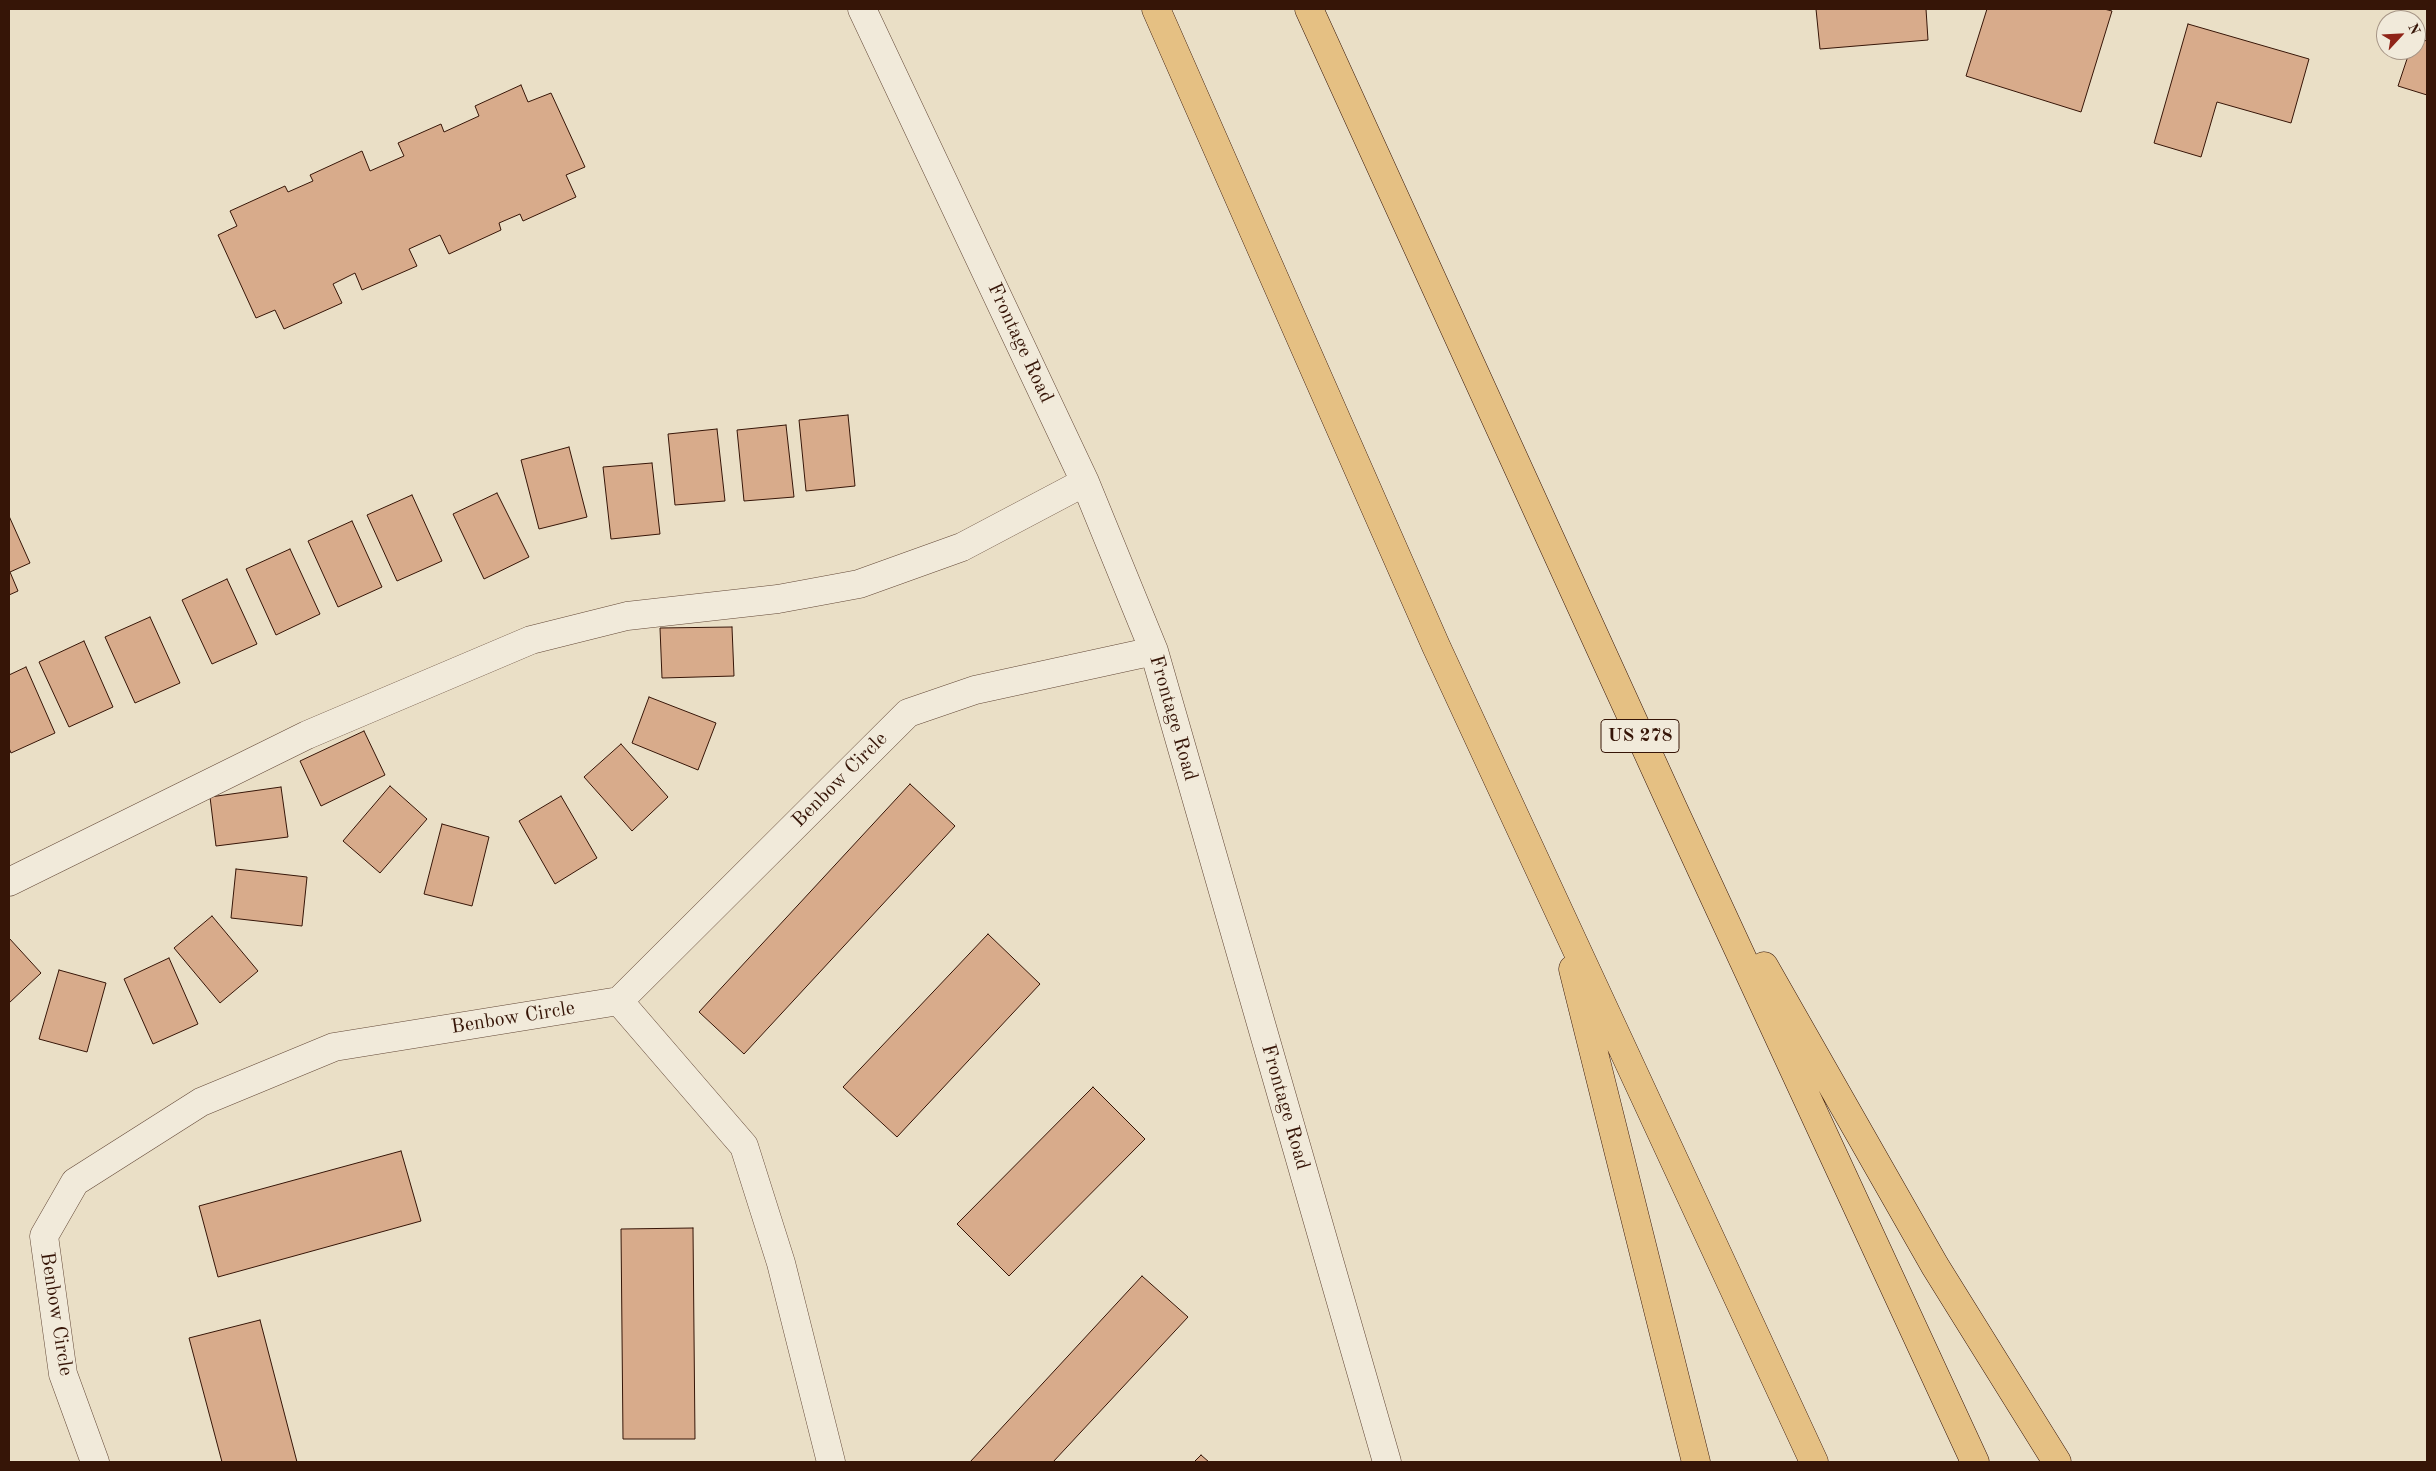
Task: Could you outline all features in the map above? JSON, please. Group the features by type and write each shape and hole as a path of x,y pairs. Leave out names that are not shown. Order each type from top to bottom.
{"highway":[{"path":"1156,9 1436,646 1814,1462"},
{"name":"US 278","path":"1309,9 1673,808 1975,1462"},
{"path":"1673,808 1935,1266 2057,1462"},
{"path":"1557,907 1696,1462"}],"street":[{"name":"Frontage Road","path":"862,9 1085,482 1154,651 1387,1462"},
{"path":"9,882 307,735 532,640 627,616 778,599 859,584 962,547 1085,482"},
{"name":"Benbow Circle","path":"95,1462 63,1374 44,1236 74,1182 201,1102 334,1047 619,1001 908,713 975,690 1154,651"},
{"path":"619,1001 744,1146 781,1263 831,1462"}],"building":[{"path":"1816,9 1926,9 1928,40 1820,49"},
{"path":"1987,9 2104,9 2112,11 2081,112 1966,76"},
{"path":"2188,24 2309,59 2291,123 2217,102 2201,157 2154,143"},
{"path":"2427,41 2427,95 2398,86 2407,60 2426,60"},
{"path":"521,85 528,102 551,93 585,167 566,175 576,197 523,221 520,214 499,223 501,230 449,254 440,235 409,249 417,266 362,290 355,273 333,284 342,303 284,329 275,310 256,318 218,235 237,226 230,211 285,186 288,192 313,181 310,175 362,151 370,171 404,156 398,143 441,124 444,132 479,116 475,106"},
{"path":"848,415 855,486 806,491 799,420"},
{"path":"786,425 794,497 744,501 737,430"},
{"path":"717,429 725,501 675,505 668,434"},
{"path":"569,447 587,517 539,529 521,460"},
{"path":"652,463 660,534 611,539 603,467"},
{"path":"497,493 529,557 484,579 453,514"},
{"path":"412,495 442,561 397,581 367,515"},
{"path":"9,516 30,563 10,572 18,591 9,595"},
{"path":"352,521 382,587 338,607 308,541"},
{"path":"290,549 320,614 276,635 246,569"},
{"path":"227,579 257,644 212,664 182,600"},
{"path":"150,617 180,683 135,703 105,637"},
{"path":"732,627 734,676 662,678 660,628"},
{"path":"84,641 113,707 69,727 39,662"},
{"path":"26,667 55,733 11,753 9,748 9,675"},
{"path":"649,697 716,723 698,770 632,743"},
{"path":"364,731 385,775 321,806 300,761"},
{"path":"621,744 668,797 632,831 584,777"},
{"path":"910,784 955,826 744,1054 699,1012"},
{"path":"390,786 427,819 380,873 343,841"},
{"path":"281,787 288,837 216,846 210,797"},
{"path":"561,796 597,858 555,884 519,821"},
{"path":"442,824 489,837 472,906 424,894"},
{"path":"236,869 307,877 302,926 231,918"},
{"path":"212,916 258,971 220,1003 174,948"},
{"path":"988,934 1040,984 897,1137 843,1087"},
{"path":"9,938 41,973 9,1003"},
{"path":"169,958 198,1024 153,1044 124,979"},
{"path":"59,970 106,983 87,1052 39,1039"},
{"path":"1093,1087 1145,1139 1009,1276 957,1224"},
{"path":"401,1151 421,1221 218,1277 199,1206"},
{"path":"693,1228 695,1439 623,1439 621,1229"},
{"path":"1142,1276 1188,1317 1053,1462 970,1462"},
{"path":"260,1320 297,1462 222,1462 189,1338"},
{"path":"1201,1455 1209,1462 1194,1462"}]}
